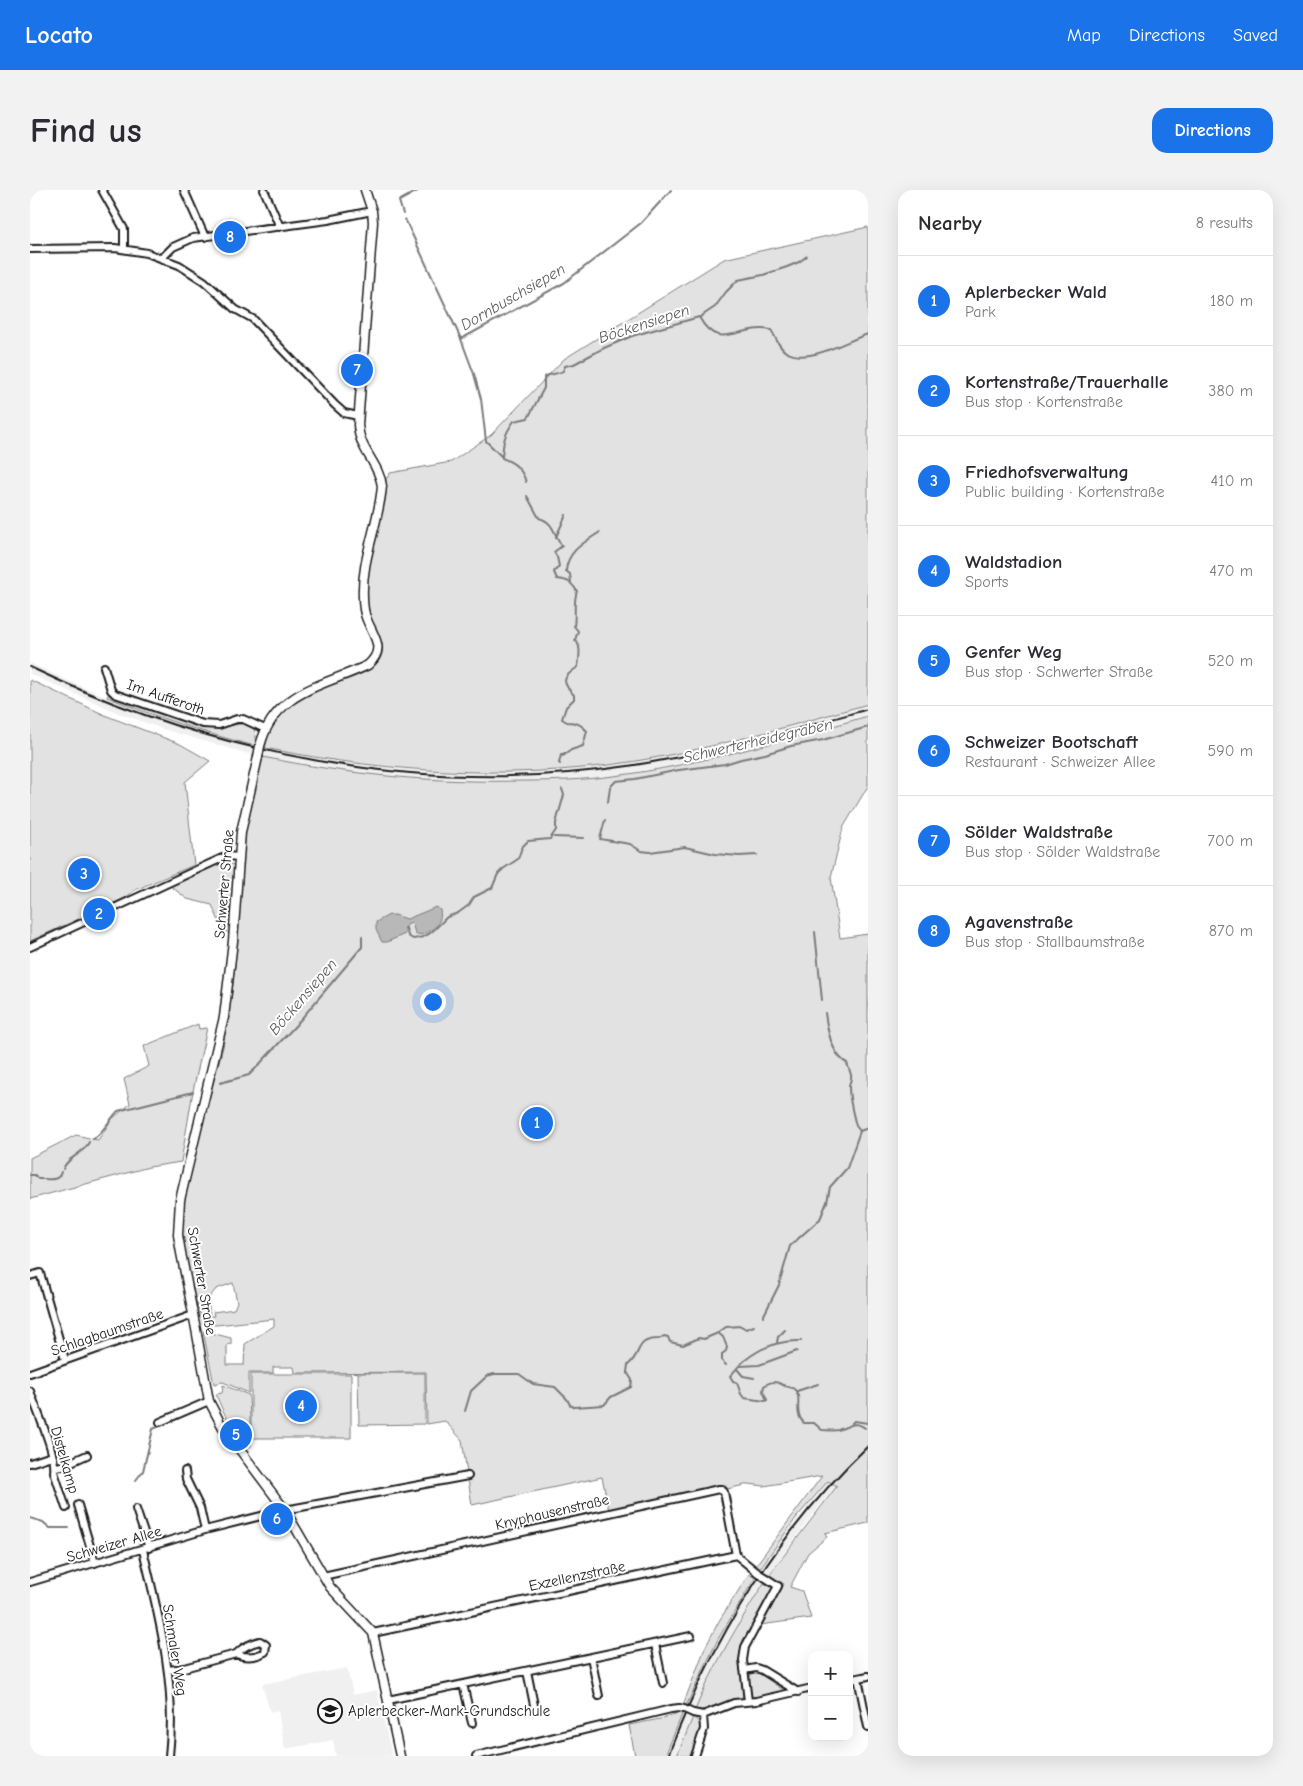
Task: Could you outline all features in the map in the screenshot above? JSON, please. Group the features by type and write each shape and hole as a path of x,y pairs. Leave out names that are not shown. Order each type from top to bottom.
{"street":[{"path":"102,190 124,229 124,249"},
{"path":"184,190 205,237"},
{"path":"264,190 280,227"},
{"path":"30,249 105,247 124,249 162,258 186,269 235,309 253,319 344,413 358,416 373,222 366,190"},
{"path":"162,258 170,249 193,238 328,220 372,211"},
{"name":"Schwerter Straße","path":"358,416 360,440 379,473 382,486 362,588 366,617 377,643 376,656 368,665 291,699 276,713 265,730 244,814 238,857 233,941 224,1017 180,1200 178,1235 209,1401 222,1426 285,1510 330,1587 373,1633"},
{"name":"Im Aufferoth","path":"104,667 111,690 115,694 203,724 219,725 243,719 265,730"},
{"path":"30,946 220,858 228,856 238,857"},
{"path":"30,1276 40,1273 66,1360"},
{"name":"Schlagbaumstraße","path":"30,1373 193,1315"},
{"name":"Distelkamp","path":"30,1391 52,1456 55,1467 54,1472 66,1508"},
{"path":"160,1422 209,1401"},
{"path":"55,1467 62,1466 87,1455"},
{"path":"30,1463 52,1456"},
{"path":"185,1471 186,1479 198,1502 205,1530"},
{"name":"Schweizer Allee","path":"30,1582 205,1530 285,1510 468,1476"},
{"name":"Knyphausenstraße","path":"323,1576 719,1489 722,1489 724,1492 736,1555"},
{"path":"78,1505 96,1563"},
{"name":"Schmaler Weg","path":"136,1508 146,1549 168,1670 171,1703 169,1756"},
{"path":"736,1555 778,1586 745,1647 743,1660 748,1701"},
{"name":"Exzellenzstraße","path":"373,1633 736,1555"},
{"path":"373,1633 400,1756"},
{"path":"388,1700 690,1636"},
{"path":"655,1644 663,1683"},
{"path":"168,1670 184,1668 236,1654"},
{"path":"591,1657 599,1696"},
{"path":"744,1670 756,1668 762,1670 798,1692"},
{"path":"527,1671 535,1710"},
{"path":"853,1679 868,1676"},
{"path":"858,1678 868,1727"},
{"path":"463,1684 472,1723"},
{"path":"476,1756 671,1709 684,1709 703,1716 734,1703 808,1689"},
{"path":"694,1756 704,1729 703,1716"}],"shaded area":[{"path":"868,227 868,704 764,733 686,752 610,765 561,770 462,772 412,769 314,757 265,748 278,718 287,708 310,693 366,672 381,657 382,644 367,614 365,596 369,558 386,478 390,473 451,462 491,435 564,359 724,259"},
{"path":"30,663 148,714 220,737 255,746 324,759 427,771 543,770 605,765 657,758 720,745 868,704 868,716 739,752 679,765 613,776 559,781 442,781 368,775 298,764 253,755 217,745 121,714 30,674"},
{"path":"30,680 107,716 180,744 210,761 185,782 194,865 135,890 125,898 30,941"},
{"path":"109,693 210,728 242,724 249,725 254,729 256,735 255,746 143,711 107,697"},
{"path":"868,716 868,786 843,828 831,877 840,938 868,934 868,1523 825,1533 827,1537 808,1553 790,1587 802,1591 811,1618 760,1625 765,1615 759,1614 743,1640 740,1658 743,1697 713,1708 695,1710 727,1645 764,1583 780,1592 784,1584 769,1575 837,1486 828,1481 796,1518 761,1567 756,1565 822,1476 764,1486 749,1484 727,1489 721,1487 609,1511 602,1477 472,1505 462,1440 445,1421 427,1424 426,1372 295,1373 294,1367 273,1367 273,1373 249,1373 249,1393 223,1382 214,1384 203,1331 231,1338 231,1344 227,1345 227,1365 244,1365 245,1344 274,1326 274,1319 216,1325 203,1324 193,1291 182,1237 183,1207 188,1178 223,1047 233,985 237,940 224,929 212,905 187,899 168,884 218,862 242,866 248,814 263,757 328,769 425,779 457,781 568,780 614,776 710,759","holes":["233,1283 237,1302 234,1309 213,1312 214,1316 210,1316 209,1306 205,1303 216,1289"]},
{"path":"436,907 440,910 440,919 436,926 429,931 420,935 415,933 412,923 406,927 405,934 387,942 382,942 376,930 376,922 389,915 407,919"},
{"path":"198,1024 199,1029 207,1028 193,1091 181,1162 149,1167 30,1199 30,1158 76,1135 98,1140 112,1119 130,1104 124,1079 149,1066 144,1046"},
{"path":"358,1373 425,1373 425,1424 359,1425"},
{"path":"251,1374 351,1374 351,1438 251,1438"},
{"path":"223,1385 249,1395 251,1446 247,1447 242,1441 222,1408 216,1394 222,1393"},
{"path":"868,1454 827,1497 768,1575 709,1677 677,1756 665,1756 687,1702 718,1639 772,1552 832,1477"},
{"path":"749,1574 755,1578 718,1639 686,1706 683,1705 705,1648 719,1621"},
{"name":"Aplerbecker-Mark-Grundschule","path":"347,1668 353,1695 377,1690 392,1756 336,1756 333,1740 285,1749 278,1711 270,1712 262,1684"},
{"path":"757,1672 785,1691 751,1698 749,1680 751,1674"},
{"path":"683,1712 665,1756 635,1756 629,1725 660,1719"},
{"path":"693,1717 699,1722 701,1729 690,1756 677,1756"}],"waterway":[{"path":"403,214 399,201 419,190"},
{"name":"Dornbuschsiepen","path":"502,457 486,441 481,399 461,339 564,283 641,223 671,190"},
{"path":"405,219 461,339"},
{"path":"700,317 715,307 738,280 763,275 787,267 807,256"},
{"name":"Böckensiepen","path":"526,482 517,467 502,458 508,430 514,421 528,418 544,388 544,377 563,371 565,366 574,364 604,348 632,336 699,317 714,334 722,336 749,330 771,330 783,350 795,355 816,354 868,334"},
{"name":"Böckensiepen","path":"527,496 539,518 548,522 562,546 554,552 559,566 554,572 557,579 569,582 577,591 574,626 578,631 575,640 579,649 579,660 578,667 565,680 567,687 574,695 574,699 566,707 562,719 578,724 587,731 583,746 571,750 563,756"},
{"path":"556,537 566,515"},
{"path":"571,582 570,574 566,571 570,558 578,548 600,532"},
{"name":"Schwerterheidegraben","path":"608,802 610,787 616,781 725,764 868,727"},
{"name":"Böckensiepen","path":"560,764 561,755 565,753"},
{"name":"Böckensiepen","path":"405,928 408,936 413,939 429,934 447,917 458,913 469,905 474,897 492,888 498,874 518,859 522,847 528,841 550,839 556,830 556,823 564,795 562,789"},
{"path":"605,820 600,839 630,844 641,851 650,852 685,847 715,854 757,855"},
{"name":"Schwerterheidegraben","path":"554,837 584,838"},
{"path":"815,932 822,1000"},
{"name":"Böckensiepen","path":"220,1083 249,1075 255,1069 296,1025 362,947 362,936"},
{"path":"825,1013 834,1048 847,1063 851,1074 849,1087 850,1102 856,1126 860,1131"},
{"name":"Böckensiepen","path":"93,1139 118,1111 193,1092"},
{"path":"763,1317 779,1285 790,1246 820,1219 827,1202 830,1187 847,1168 860,1131 868,1128"},
{"name":"Böckensiepen","path":"63,1169 68,1161 83,1150 89,1142"},
{"name":"Böckensiepen","path":"30,1175 35,1175 38,1179 55,1179 61,1172"},
{"path":"465,1411 471,1391 487,1376 494,1374 519,1374 533,1384 555,1387 567,1399 570,1405 574,1407 604,1405 611,1397 631,1387 632,1380 627,1372 628,1365 646,1341 659,1339 664,1336 668,1337 670,1342 683,1345 699,1338 704,1339 726,1327 741,1326 746,1329 754,1326"},
{"path":"777,1342 778,1337 785,1330"},
{"path":"718,1333 723,1337 727,1347 726,1351 722,1354 722,1361 726,1365"},
{"path":"801,1341 771,1345 750,1356 742,1363 730,1376 737,1383 741,1394 744,1398 765,1401 767,1400 763,1391 764,1386 771,1382 778,1383 793,1388 797,1392 798,1410 804,1423 814,1423 822,1430 838,1430 855,1424 865,1428"},
{"path":"740,1366 759,1365 797,1351"},
{"path":"737,1369 743,1376 754,1378"},
{"path":"797,1391 818,1384"},
{"path":"136,1480 143,1471 153,1429 202,1408"},
{"path":"852,1423 854,1421 868,1423"},
{"path":"30,1518 43,1522 50,1528 69,1528"}],"railway":[{"path":"30,667 100,698 173,724 246,746 322,762 397,772 474,776 551,774 659,761 749,741 868,709"},
{"path":"668,1756 705,1671 751,1590 805,1514 835,1479 868,1446"}],"place":[{"name":"Agavenstraße","path":"230,237"},
{"name":"Sölder Waldstraße","path":"357,370"},
{"name":"Friedhofsverwaltung","path":"84,874"},
{"name":"Kortenstraße/Trauerhalle","path":"99,914"},
{"name":"Aplerbecker Wald","path":"537,1123"},
{"name":"Waldstadion","path":"301,1406"},
{"name":"Genfer Weg","path":"236,1435"},
{"name":"Schweizer Bootschaft","path":"277,1519"},
{"name":"Aplerbecker-Mark-Grundschule","path":"330,1711"}]}
